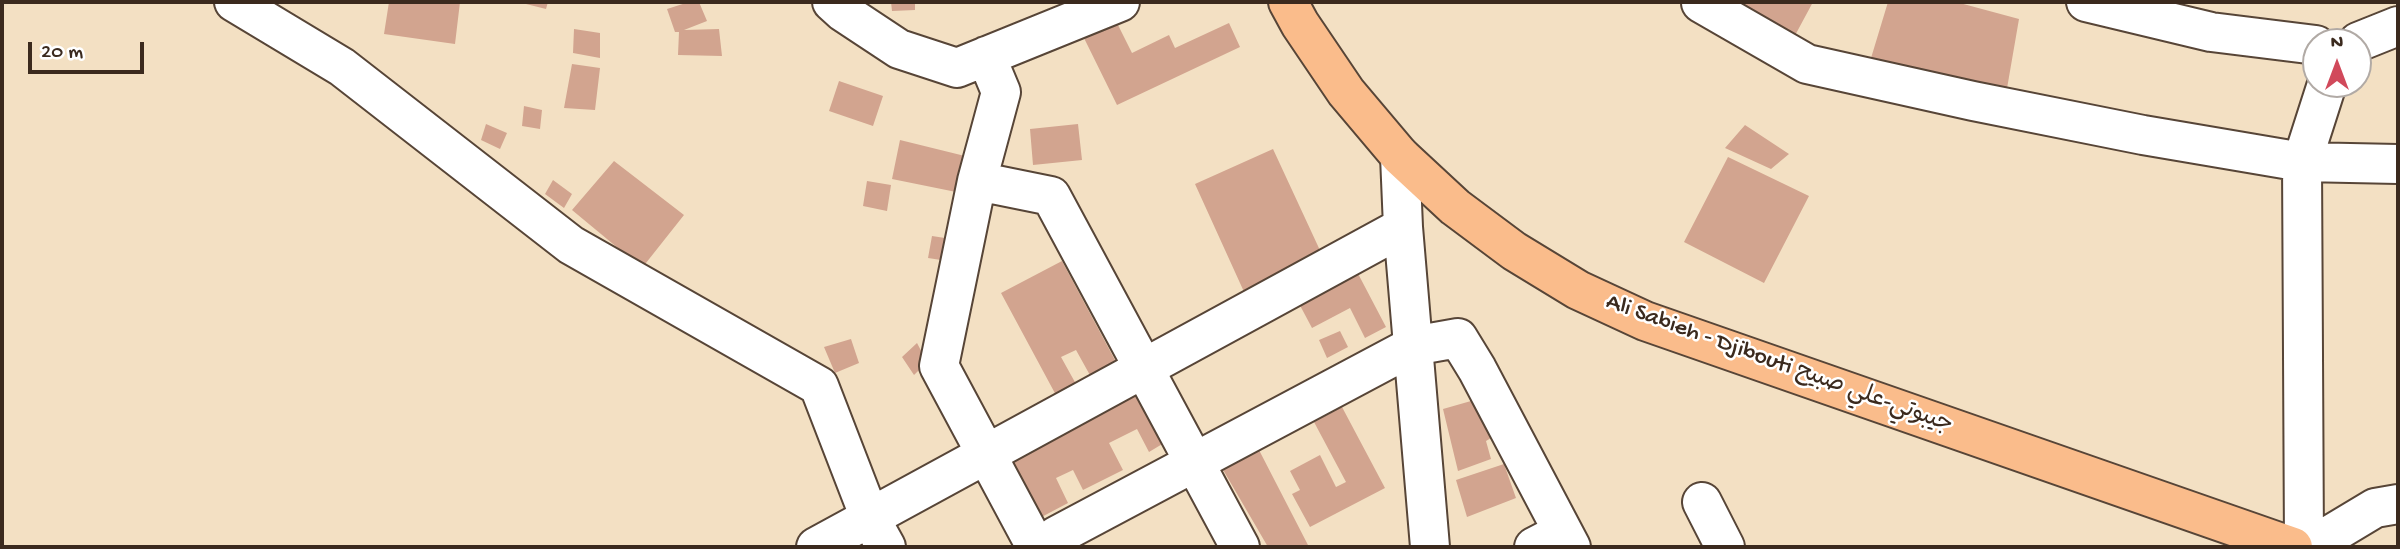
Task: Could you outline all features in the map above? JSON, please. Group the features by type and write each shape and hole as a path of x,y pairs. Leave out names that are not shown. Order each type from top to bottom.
{"main road":[{"name":"Ali Sabieh - Djibouti جيبوتي-علي صبيح","path":"1288,2 1346,92 1400,156 1455,207 1514,251 1578,290 1645,321 2294,547"}],"street":[{"path":"234,2 342,67 571,245 819,386 878,532"},
{"path":"831,2 899,49 957,68 1120,2"},
{"path":"2086,2 2211,32 2302,43"},
{"path":"1701,3 1807,64 2143,135 2302,162 2398,164"},
{"path":"2372,36 2398,26"},
{"path":"986,57 1001,92 977,181 939,366 986,454 1048,544 1413,346 1458,338 1477,369 1556,542"},
{"path":"2304,547 2302,162 2323,98"},
{"path":"1400,156 1403,228 1430,547"},
{"path":"977,181 1051,196 1240,547"},
{"path":"816,547 878,532 986,454 1403,228"},
{"path":"1702,502 1725,547"},
{"path":"2310,547 2375,508 2398,504"}],"building":[{"path":"389,2 460,2 455,44 384,34"},
{"path":"518,2 548,2 546,9"},
{"path":"689,2 699,2 707,21 684,30 719,29 722,56 678,55 679,32 675,32 667,9"},
{"path":"891,2 915,2 915,10 892,11"},
{"path":"1734,2 1813,2 1792,41"},
{"path":"1888,2 1956,2 2019,19 2005,100 1868,68"},
{"path":"1116,21 1132,53 1169,35 1175,48 1229,23 1240,47 1117,105 1083,36"},
{"path":"574,29 600,33 600,58 573,53"},
{"path":"572,64 600,68 595,110 564,108"},
{"path":"839,81 883,96 873,126 829,111"},
{"path":"524,106 542,110 540,129 522,126"},
{"path":"486,124 507,133 500,149 481,140"},
{"path":"1078,124 1082,160 1033,165 1030,129"},
{"path":"1745,125 1789,154 1771,169 1725,148"},
{"path":"900,140 973,158 966,194 892,179"},
{"path":"1273,149 1324,259 1245,294 1195,184"},
{"path":"1728,157 1809,196 1764,283 1684,242"},
{"path":"614,161 684,215 642,268 572,210"},
{"path":"553,180 572,194 564,208 545,194"},
{"path":"867,181 891,185 887,211 863,206"},
{"path":"932,236 958,240 954,262 928,258"},
{"path":"1062,261 1116,362 1091,377 1076,350 1061,357 1076,384 1057,397 1001,293"},
{"path":"1354,266 1386,327 1365,338 1350,308 1312,328 1295,296"},
{"path":"1340,331 1348,347 1327,358 1319,340"},
{"path":"851,339 859,363 835,373 824,347"},
{"path":"917,343 927,362 914,375 902,357"},
{"path":"1133,384 1164,443 1149,452 1137,429 1109,443 1123,470 1083,490 1073,470 1056,478 1068,503 1034,521 999,454"},
{"path":"1485,397 1501,432 1486,441 1491,459 1458,471 1443,409"},
{"path":"1342,407 1385,488 1310,527 1292,494 1300,490 1290,471 1320,455 1336,487 1346,482 1314,422"},
{"path":"1259,450 1309,547 1268,547 1222,468"},
{"path":"1504,464 1516,498 1467,517 1456,480"}]}
